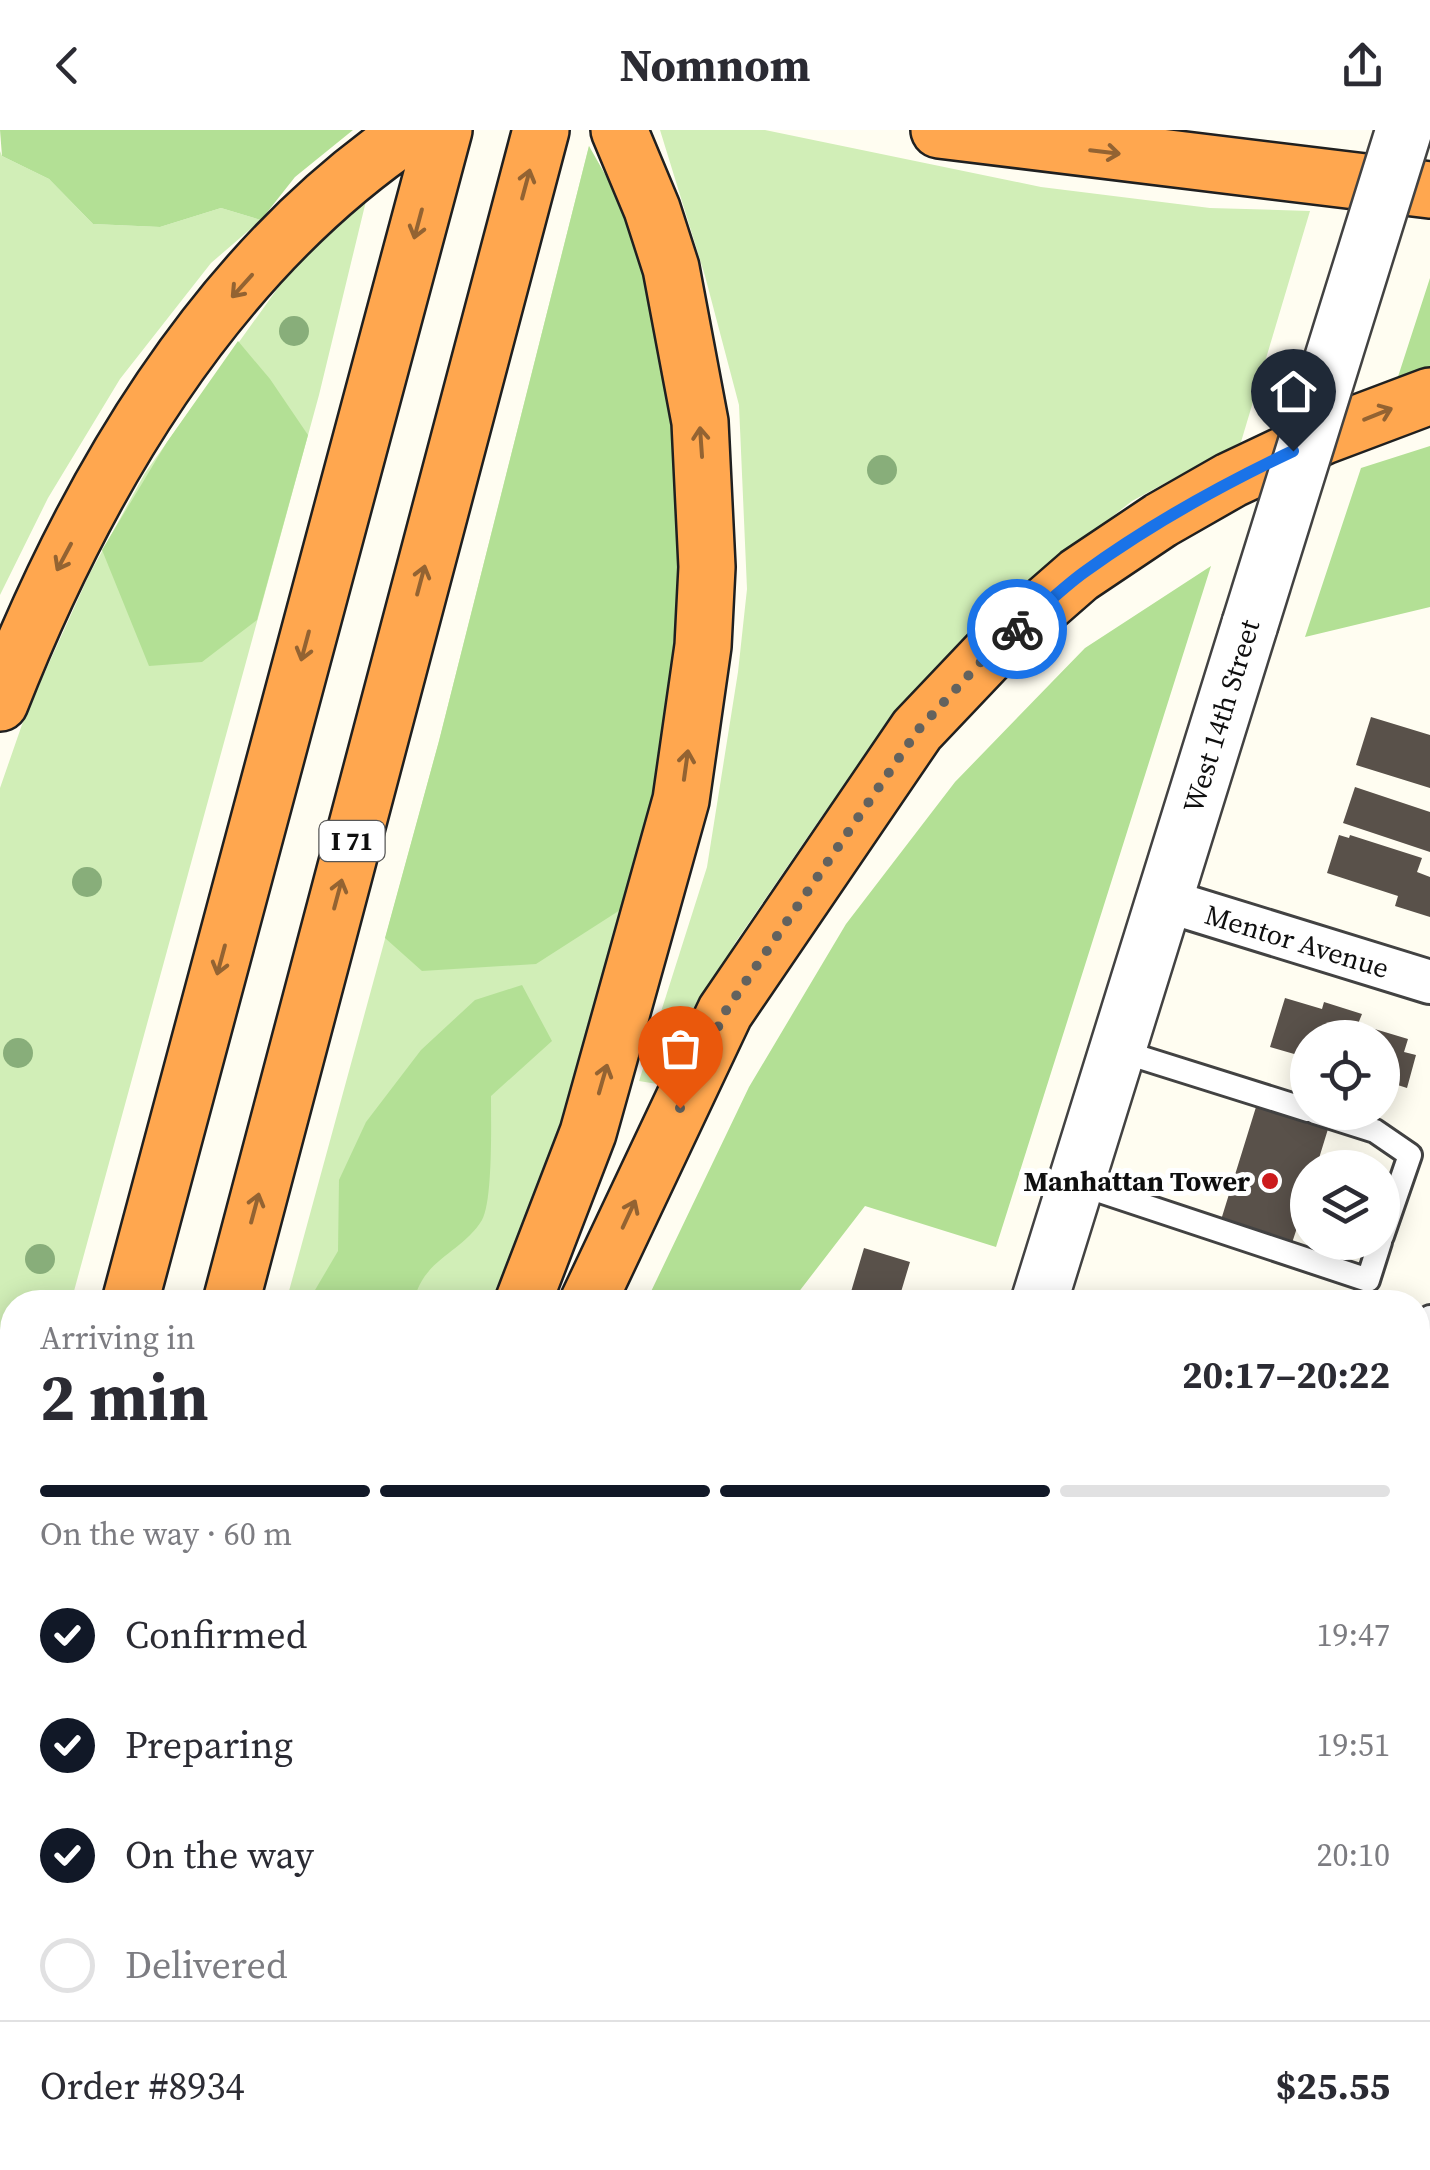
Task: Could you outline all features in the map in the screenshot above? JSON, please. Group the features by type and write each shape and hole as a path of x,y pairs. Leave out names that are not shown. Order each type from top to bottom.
{"highway":[{"path":"0,702 60,562 162,386 214,317 308,215 388,146 413,130"},
{"path":"133,1290 444,130"},
{"name":"I 71","path":"233,1290 540,130"},
{"path":"527,1290 588,1133 676,818 703,646 708,567 700,422 671,268 619,130"},
{"path":"938,130 1430,190"},
{"path":"594,1290 725,1012 918,730 992,650 1080,575 1161,520 1231,480 1324,436 1430,396"}],"street":[{"name":"West 14th Street","path":"1043,1290 1404,130"},
{"name":"Mentor Avenue","path":"1164,900 1430,982"}],"lane":[{"path":"1117,1050 1290,1104"},
{"path":"1371,1130 1410,1155 1400,1185"},
{"path":"1076,1184 1290,1254"},
{"path":"1307,1260 1368,1280 1375,1260"}],"green space":[{"path":"0,130 353,130 295,177 261,220 221,208 160,227 93,224 49,179 2,156"},
{"path":"660,130 765,130 1041,187 1210,208 1310,211 1241,442 1132,501 1003,603 916,694 822,816 735,943 663,1085 639,1081 707,867 747,589 739,405"},
{"path":"589,146 683,536 609,998 502,1290 289,1290 439,741"},
{"path":"589,146 636,229 668,356 683,536 662,769 631,903 536,964 422,971 385,938 439,741"},
{"path":"0,151 2,156 49,179 93,224 160,227 221,208 261,220 211,263 120,379 48,498 0,595"},
{"path":"366,201 319,395 74,1290 0,1290 0,788 25,716 89,575 145,473 290,271"},
{"path":"1430,278 1430,377 1394,389"},
{"path":"238,341 308,435 257,620 202,662 149,666 102,550 167,442"},
{"path":"1430,446 1430,607 1305,637 1361,468"},
{"path":"1211,566 996,1247 865,1206 800,1290 652,1290 749,1087 846,924 955,782 1085,648"},
{"path":"522,985 552,1041 491,1096 490,1179 482,1220 434,1266 417,1290 315,1290 338,1251 339,1180 366,1122 421,1050 475,1000"}],"building":[{"path":"1371,717 1430,735 1430,788 1356,765"},
{"path":"1355,787 1430,812 1430,852 1343,823"},
{"path":"1339,835 1422,858 1417,872 1430,877 1430,917 1395,906 1398,896 1327,873"},
{"path":"1285,998 1322,1009 1324,1002 1362,1014 1360,1020 1290,1020 1290,1053 1270,1047"},
{"path":"1400,1037 1408,1039 1404,1052 1416,1055 1407,1088 1400,1086"},
{"name":"Manhattan Tower","path":"1256,1107 1290,1117 1290,1130 1328,1130 1322,1150 1290,1150 1290,1242 1221,1220"},
{"path":"864,1248 910,1262 902,1290 852,1290"}],"way so far":[{"path":"680,1108 725,1012 918,730 992,650 1017,629"}],"place":[{"name":"Manhattan Tower","path":"1270,1181"}],"route":[{"path":"1017,629 1080,575 1161,520 1231,480 1293,451"}]}
